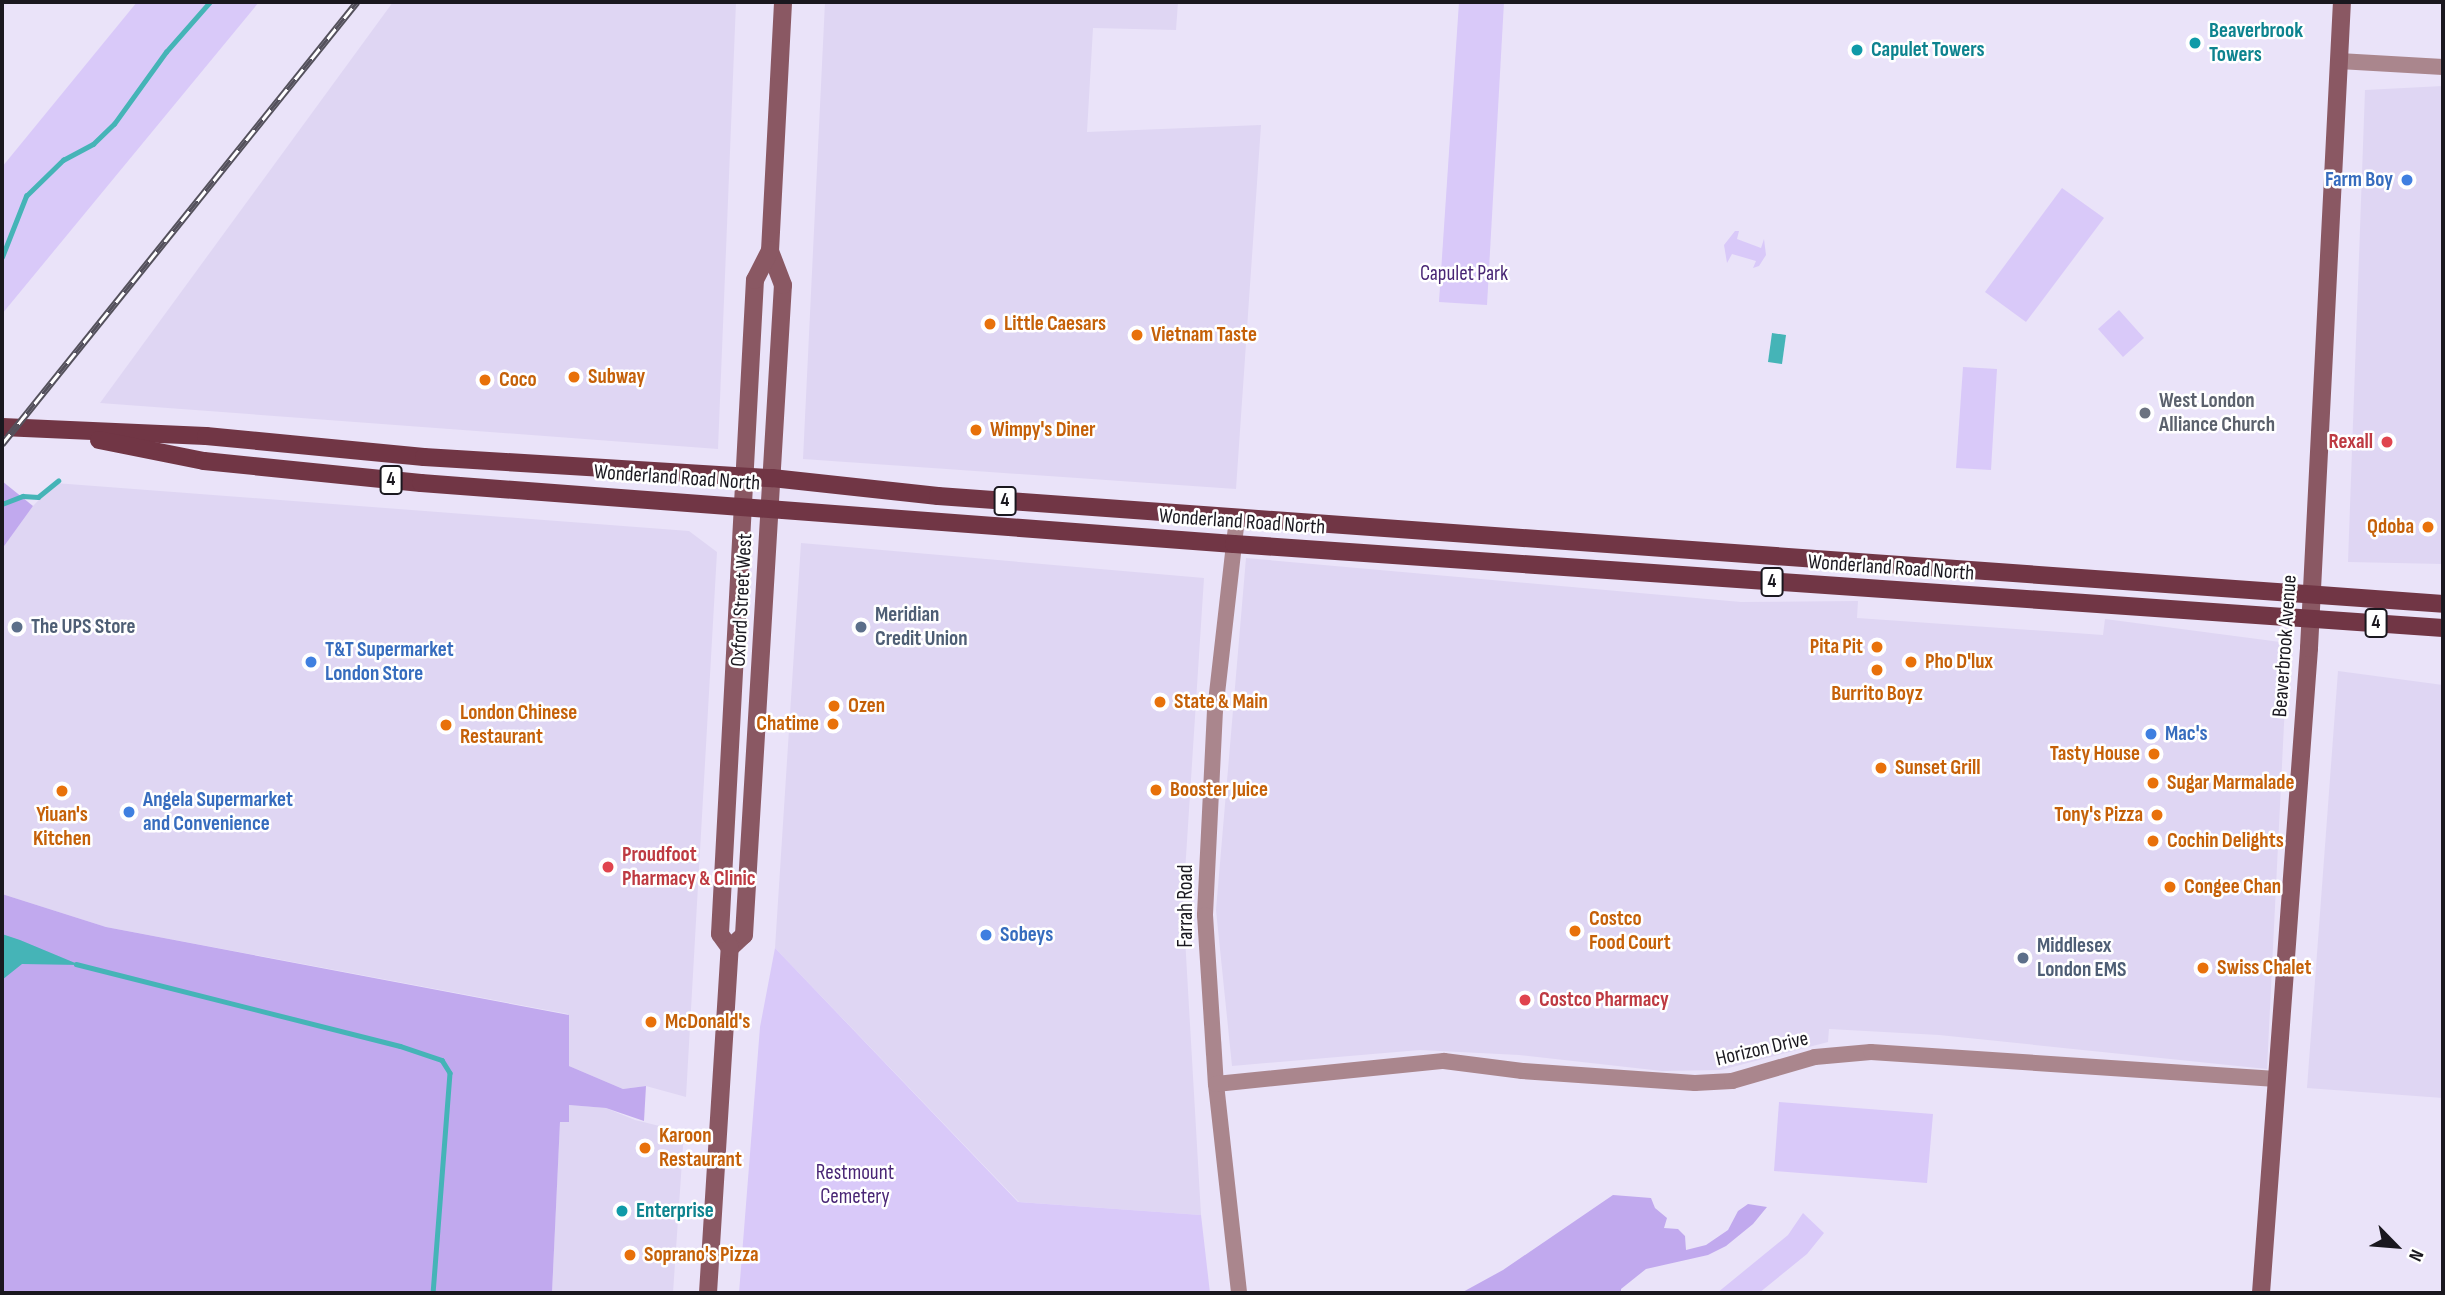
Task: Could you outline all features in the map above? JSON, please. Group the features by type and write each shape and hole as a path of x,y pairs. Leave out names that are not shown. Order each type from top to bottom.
{"main road":[{"name":"Oxford Street West","path":"730,948 744,935 771,508 783,285 770,251 783,2"},
{"name":"Beaverbrook Avenue","path":"2261,1293 2312,595 2342,2"},
{"name":"Oxford Street West","path":"708,1293 730,948 720,934 755,280 770,251"},
{"name":"Wonderland Road North","path":"2,426 206,436 437,458 772,478 938,496 2443,604"},
{"name":"Wonderland Road North","path":"41,429 204,461 422,482 1234,544 2443,628"}],"street":[{"path":"2339,61 2443,67"},
{"name":"Farrah Road","path":"1237,518 1215,710 1205,915 1216,1084 1239,1293"},
{"name":"Horizon Drive","path":"1216,1084 1444,1061 1522,1071 1695,1083 1732,1082 1815,1057 1871,1052 2276,1079"}],"shaded area":[{"path":"393,2 736,2 718,449 100,403"},
{"path":"825,2 1178,2 1176,30 1093,28 1087,132 1261,125 1236,489 803,459"},
{"path":"2443,86 2443,564 2348,562 2365,90"},
{"path":"1772,333 1786,335 1782,364 1768,362"},
{"path":"2,481 33,506 2,549"},
{"path":"55,483 689,531 717,552 686,1097 646,1086 623,1089 569,1066 568,1014 106,927 2,894 2,549 33,506"},
{"path":"801,543 1204,578 1183,903 1201,1215 1019,1202 775,948"},
{"path":"1246,558 1741,602 1858,601 1857,618 2103,635 2105,619 2288,643 2267,1069 1939,1035 1829,1029 1828,1042 1721,1070 1662,1071 1519,1055 1420,1050 1232,1066 1216,910"},
{"path":"2338,671 2443,685 2443,1098 2307,1088"},
{"path":"2,894 106,927 569,1015 569,1066 623,1089 646,1086 644,1121 606,1108 569,1105 569,1122 560,1122 552,1293 2,1293"},
{"path":"2,934 80,965 22,964 2,980"},
{"path":"569,1105 606,1108 635,1120 684,1132 673,1293 552,1293 560,1121"},
{"path":"1613,1195 1651,1198 1655,1208 1667,1218 1664,1228 1678,1229 1685,1236 1686,1250 1706,1245 1728,1230 1738,1211 1748,1204 1767,1207 1753,1224 1726,1246 1708,1255 1646,1269 1621,1289 1621,1293 1461,1293 1503,1270"}],"green space":[{"path":"137,2 259,2 2,314 2,167"},
{"name":"Capulet Park","path":"1459,2 1504,2 1487,305 1439,302"},
{"path":"2062,188 2104,218 2026,322 1985,292"},
{"path":"1735,231 1739,231 1737,239 1761,248 1764,239 1766,255 1759,266 1753,268 1756,261 1732,254 1727,263 1724,245"},
{"path":"2119,310 2144,338 2123,357 2098,329"},
{"path":"1963,367 1997,369 1991,470 1956,468"},
{"name":"Restmount Cemetery","path":"775,948 1018,1202 1201,1215 1210,1293 739,1293 760,1027"},
{"path":"1779,1102 1933,1114 1927,1183 1774,1171"},
{"path":"1803,1213 1824,1233 1807,1254 1759,1293 1717,1293 1788,1235"}],"waterway":[{"path":"2,257 26,196 63,160 93,144 114,124 166,52 210,2"},
{"path":"2,504 23,496 38,497 58,481"},
{"path":"76,964 400,1046 442,1060 450,1073 433,1293"}],"railway":[{"path":"2,444 357,2"}],"place":[{"name":"Beaverbrook Towers","path":"2195,43"},
{"name":"Capulet Towers","path":"1857,50"},
{"name":"Farm Boy","path":"2407,180"},
{"name":"Little Caesars","path":"990,324"},
{"name":"Vietnam Taste","path":"1137,335"},
{"name":"Subway","path":"574,377"},
{"name":"Coco","path":"485,380"},
{"name":"West London Alliance Church","path":"2145,413"},
{"name":"Wimpy's Diner","path":"976,430"},
{"name":"Rexall","path":"2387,442"},
{"name":"Qdoba","path":"2428,527"},
{"name":"The UPS Store","path":"17,627"},
{"name":"Meridian Credit Union","path":"861,627"},
{"name":"Pita Pit","path":"1877,647"},
{"name":"T&T Supermarket London Store","path":"311,662"},
{"name":"Pho D'lux","path":"1911,662"},
{"name":"Burrito Boyz","path":"1877,670"},
{"name":"State & Main","path":"1160,702"},
{"name":"Ozen","path":"834,706"},
{"name":"Chatime","path":"833,724"},
{"name":"London Chinese Restaurant","path":"446,725"},
{"name":"Mac's","path":"2151,734"},
{"name":"Tasty House","path":"2154,754"},
{"name":"Sunset Grill","path":"1881,768"},
{"name":"Sugar Marmalade","path":"2153,783"},
{"name":"Booster Juice","path":"1156,790"},
{"name":"Yiuan's Kitchen","path":"62,791"},
{"name":"Angela Supermarket and Convenience","path":"129,812"},
{"name":"Tony's Pizza","path":"2157,815"},
{"name":"Cochin Delights","path":"2153,841"},
{"name":"Proudfoot Pharmacy & Clinic","path":"608,867"},
{"name":"Congee Chan","path":"2170,887"},
{"name":"Costco Food Court","path":"1575,931"},
{"name":"Sobeys","path":"986,935"},
{"name":"Middlesex London EMS","path":"2023,958"},
{"name":"Swiss Chalet","path":"2203,968"},
{"name":"Costco Pharmacy","path":"1525,1000"},
{"name":"McDonald's","path":"651,1022"},
{"name":"Karoon Restaurant","path":"645,1148"},
{"name":"Enterprise","path":"622,1211"},
{"name":"Soprano's Pizza","path":"630,1255"}]}
